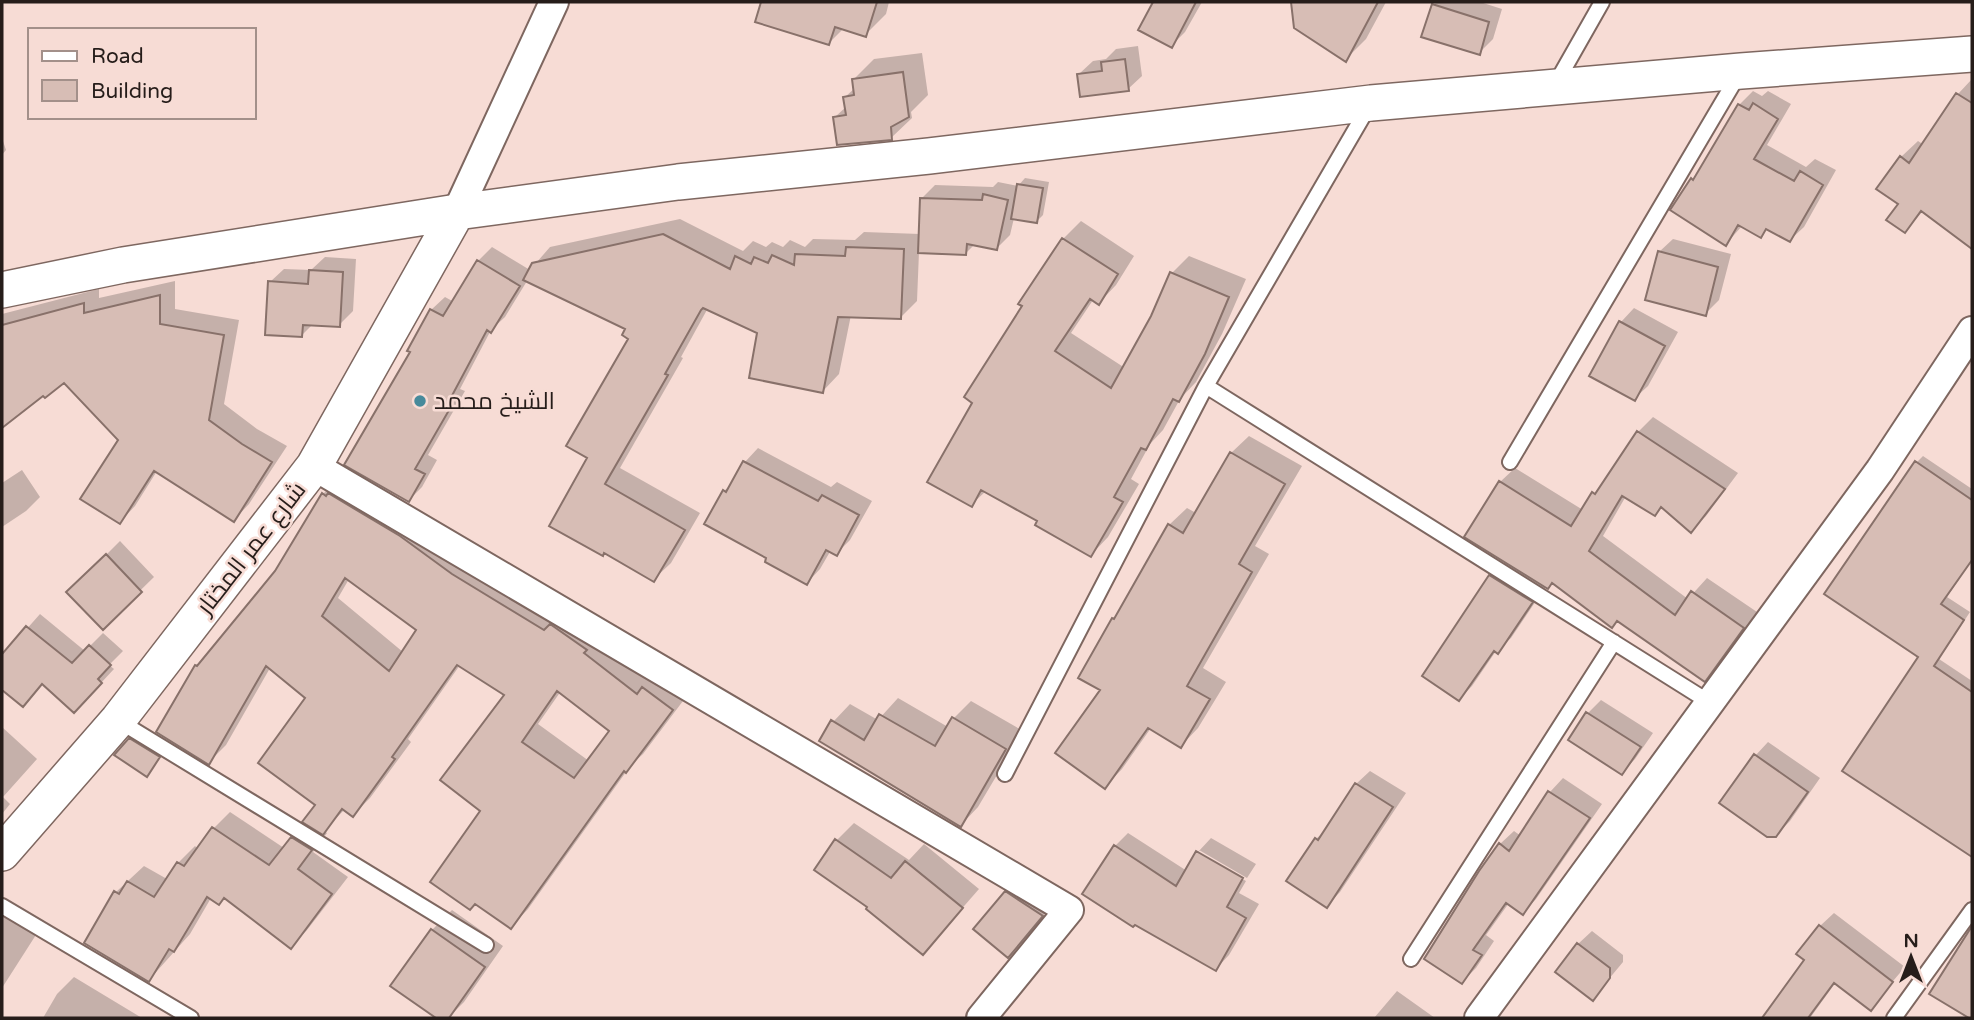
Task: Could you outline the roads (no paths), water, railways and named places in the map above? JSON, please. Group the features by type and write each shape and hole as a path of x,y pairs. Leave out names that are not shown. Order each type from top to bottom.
{"street":[{"path":"457,212 554,2"},
{"path":"2,290 123,265 457,212 678,181 929,156 1371,103 1972,54"},
{"name":"شارع عمر المختار","path":"2,853 118,720 314,466 457,212"},
{"path":"1479,1018 1880,470 1972,331"},
{"path":"314,466 1069,910 981,1018"}],"lane":[{"path":"1553,88 1602,2"},
{"path":"1510,462 1741,71"},
{"path":"1005,774 1206,386 1371,103"},
{"path":"1206,386 1709,702"},
{"path":"1411,959 1614,642"},
{"path":"118,720 486,945"},
{"path":"2,906 191,1018"},
{"path":"1894,1018 1972,910"}],"place":[{"name":"الشيخ محمد","path":"420,401"}]}
